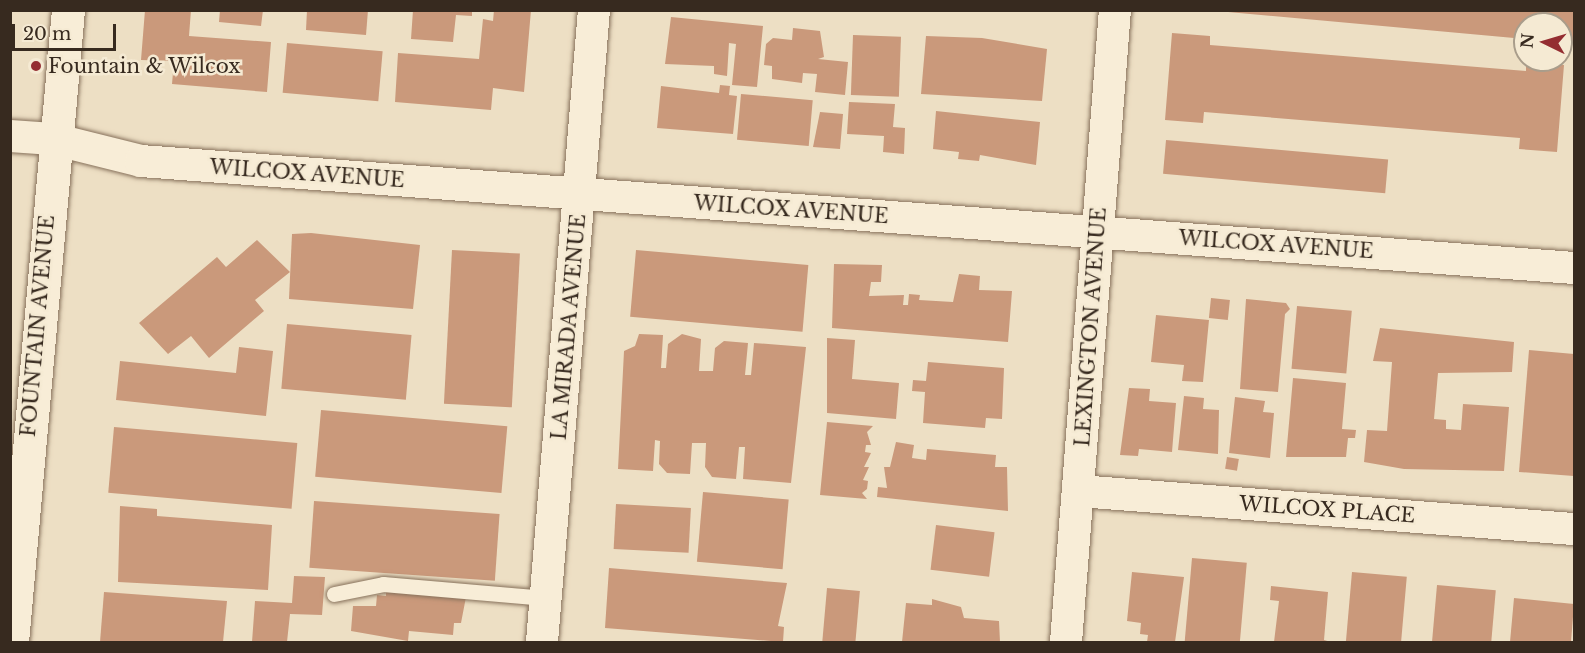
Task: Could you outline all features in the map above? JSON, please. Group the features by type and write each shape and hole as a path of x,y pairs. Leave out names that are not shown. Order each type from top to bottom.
{"street":[{"name":"FOUNTAIN AVENUE","path":"12,642 53,139 68,10"},
{"name":"LA MIRADA AVENUE","path":"542,642 594,10"},
{"name":"LEXINGTON AVENUE","path":"1066,642 1115,10"},
{"name":"WILCOX AVENUE","path":"10,136 53,139 141,161 1575,268"},
{"name":"WILCOX PLACE","path":"1079,491 1575,529"}],"lane":[{"path":"334,594 383,584 545,598"}],"building":[{"path":"145,10 191,10 189,36 271,42 267,92 172,84 174,61 141,60"},
{"path":"220,10 263,10 261,26 219,22"},
{"path":"307,10 368,10 366,35 306,30"},
{"path":"413,10 472,10 472,16 456,15 453,42 411,39"},
{"path":"494,10 531,10 524,92 493,88 491,110 395,102 398,53 479,59 483,19 493,21"},
{"path":"1206,10 1574,10 1574,43 1573,12 1513,12 1513,38"},
{"path":"671,17 763,26 757,87 732,85 736,44 729,43 727,76 714,74 714,66 665,64"},
{"path":"793,28 820,31 824,57 818,59 848,62 845,95 815,92 817,74 803,73 802,83 772,79 772,66 764,65 766,44 773,38 792,40"},
{"path":"1172,33 1210,36 1210,45 1513,70 1513,72 1563,72 1557,152 1519,149 1520,138 1204,112 1203,123 1165,120"},
{"path":"853,35 901,37 899,97 851,95"},
{"path":"926,36 982,38 1047,49 1042,101 921,94"},
{"path":"287,43 383,51 378,101 283,93"},
{"path":"720,85 730,86 729,95 737,96 733,134 657,128 661,86 719,93"},
{"path":"741,94 813,100 809,146 737,140"},
{"path":"849,102 895,104 893,127 905,128 904,154 883,152 884,136 847,134"},
{"path":"936,111 1040,122 1036,165 980,155 979,161 958,159 959,152 933,149"},
{"path":"820,112 843,114 840,149 813,147"},
{"path":"1166,140 1388,159 1385,193 1163,174"},
{"path":"311,233 420,245 413,309 289,299 292,234"},
{"path":"257,240 290,272 255,300 264,311 209,358 191,336 168,354 139,323 217,257 226,267"},
{"path":"452,250 520,254 512,407 444,404"},
{"path":"636,250 808,265 803,332 630,317"},
{"path":"834,264 882,265 881,282 871,282 869,296 904,295 903,305 908,305 909,294 920,295 919,300 953,302 959,274 980,276 979,290 1012,291 1008,342 832,328"},
{"path":"1211,298 1230,300 1228,320 1209,318"},
{"path":"1246,299 1286,303 1290,309 1285,314 1278,392 1240,389"},
{"path":"1297,306 1352,311 1346,374 1292,369"},
{"path":"1156,315 1209,320 1203,382 1182,381 1184,365 1151,362"},
{"path":"287,324 412,335 406,400 281,389"},
{"path":"1380,328 1514,342 1512,372 1438,373 1434,419 1446,420 1446,429 1461,430 1463,404 1509,407 1504,471 1404,469 1364,462 1367,430 1387,431 1392,362 1373,361"},
{"path":"639,334 663,335 661,368 666,368 668,344 682,334 701,339 699,371 713,371 715,348 724,341 748,343 745,375 751,375 754,343 806,347 791,483 743,479 745,447 739,447 736,479 712,477 705,467 706,443 692,443 690,474 667,473 659,464 660,441 655,440 653,471 618,469 624,351 635,346"},
{"path":"827,338 855,340 852,379 899,383 896,419 827,413"},
{"path":"239,347 273,351 266,416 116,400 120,361 236,373"},
{"path":"1529,350 1574,354 1574,476 1519,472"},
{"path":"928,362 1004,368 1002,419 986,418 985,428 923,423 925,392 912,391 913,380 926,381"},
{"path":"1293,378 1346,383 1342,429 1356,430 1355,438 1348,438 1346,457 1286,457"},
{"path":"1129,388 1150,389 1149,401 1176,403 1172,452 1139,449 1138,456 1120,455"},
{"path":"1184,396 1204,398 1203,409 1219,410 1218,454 1178,450"},
{"path":"1235,397 1265,401 1263,412 1274,413 1270,458 1229,453"},
{"path":"321,410 507,426 501,493 315,477"},
{"path":"827,422 873,426 867,432 871,445 866,445 865,452 871,453 864,467 869,467 863,480 868,481 867,489 862,493 867,499 820,495"},
{"path":"114,427 297,443 292,509 108,493"},
{"path":"896,442 914,445 912,458 926,460 927,449 996,455 995,467 1007,467 1008,511 877,497 878,487 887,488 884,467 890,467"},
{"path":"1227,457 1239,459 1237,471 1225,469"},
{"path":"703,492 789,499 783,569 697,562"},
{"path":"314,501 500,514 495,581 309,568"},
{"path":"616,504 691,508 689,553 614,549"},
{"path":"120,506 157,509 157,516 272,525 268,590 118,582"},
{"path":"936,525 995,532 989,577 931,570"},
{"path":"1192,558 1247,563 1240,642 1185,642"},
{"path":"609,568 787,583 778,626 784,627 783,642 605,628"},
{"path":"1132,572 1184,577 1175,642 1147,642 1148,635 1140,634 1141,623 1127,621"},
{"path":"1352,572 1407,577 1401,642 1346,642"},
{"path":"294,576 325,577 322,615 290,614 287,642 252,642 255,601 292,603"},
{"path":"1437,585 1496,590 1491,642 1432,642"},
{"path":"1271,586 1328,592 1324,640 1331,642 1274,642 1279,601 1270,600"},
{"path":"386,588 466,597 461,623 454,623 453,635 409,631 408,641 351,631 353,606 376,606 377,595 386,596"},
{"path":"827,588 860,591 855,642 822,642"},
{"path":"104,592 227,601 223,642 100,642"},
{"path":"1514,598 1574,604 1571,642 1510,642"},
{"path":"932,599 961,607 964,618 999,621 1000,642 902,642 906,603 932,605"}],"place":[{"name":"Fountain & Wilcox","path":"36,66"}]}
